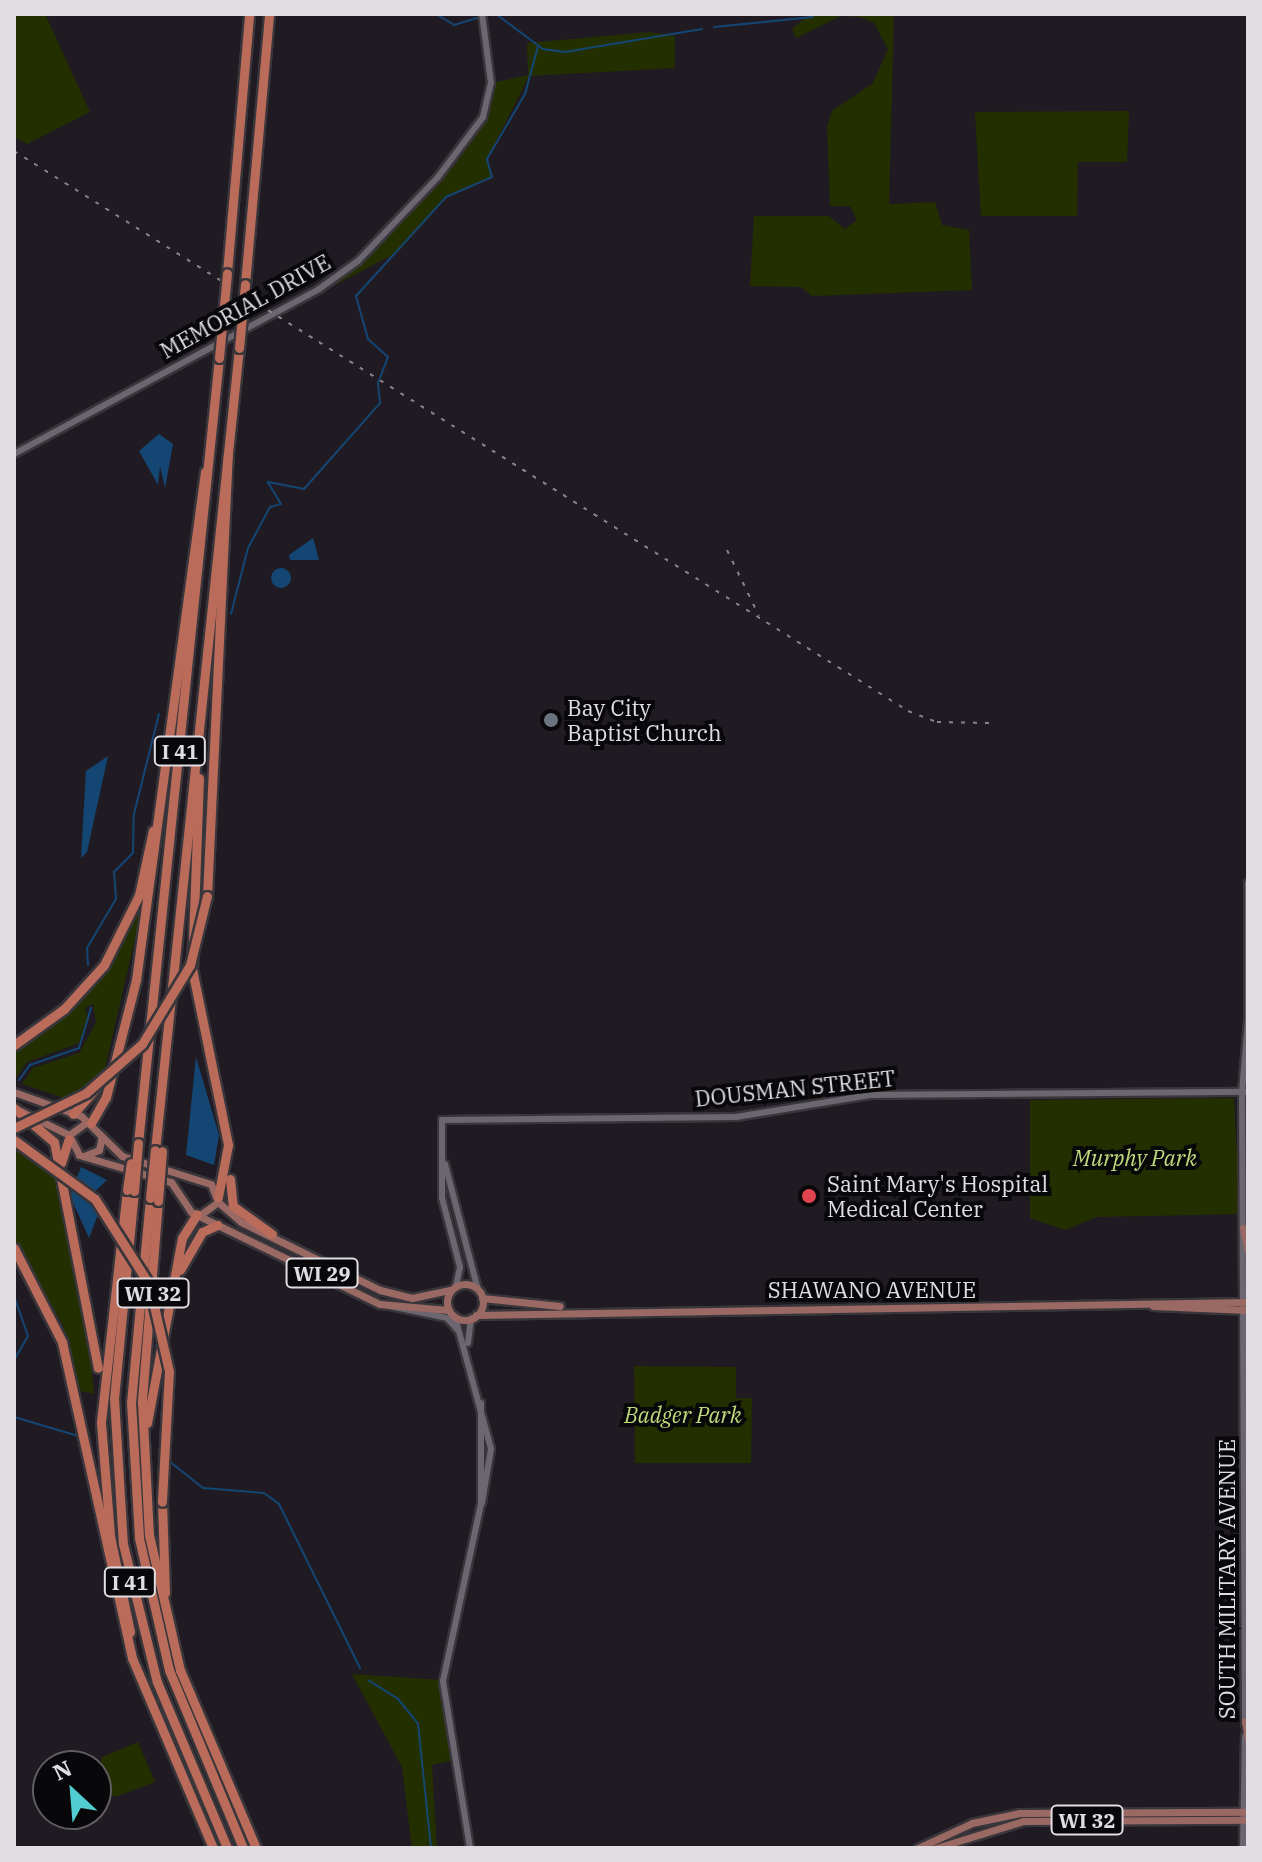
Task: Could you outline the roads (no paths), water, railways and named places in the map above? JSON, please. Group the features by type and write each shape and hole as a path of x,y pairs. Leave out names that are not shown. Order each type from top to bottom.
{"highway":[{"name":"I 41","path":"227,1848 164,1702 130,1585 115,1458 114,1398 130,1191 210,460 249,14"},
{"name":"I 41","path":"243,1848 177,1696 150,1602 131,1462 131,1402 154,1200 165,1059 226,449 239,348 269,14"},
{"path":"265,79 275,14"},
{"path":"14,1128 86,1093 142,1044 185,976 207,896 231,473 226,449"},
{"path":"89,1123 116,1057 142,949 193,531 210,460"},
{"path":"196,761 192,969 228,1145 230,1202 272,1234"},
{"path":"14,1045 74,1000 117,943 143,881 166,768"},
{"path":"73,1114 88,1104 116,1057"},
{"path":"14,1108 53,1139 60,1195 94,1326 101,1395 102,1454 118,1584 152,1708"},
{"path":"60,1195 69,1137"},
{"name":"WI 32","path":"14,1140 95,1199 149,1284 169,1371 162,1502 165,1620"},
{"path":"218,1199 228,1145"},
{"path":"101,1395 130,1191"},
{"path":"154,1200 145,1403 145,1502 165,1620 198,1714 256,1848"},
{"path":"145,1403 185,1231 198,1215"},
{"path":"173,1283 196,1240 217,1225"},
{"path":"14,1248 52,1313 70,1383 117,1607 161,1732 213,1848"}],"main road":[{"path":"14,1092 89,1123 122,1156 201,1181 218,1199 198,1215 185,1203 171,1182 84,1156 69,1137 14,1108"},
{"path":"69,1137 89,1123"},
{"path":"84,1156 99,1150 102,1134"},
{"path":"185,1203 187,1188 201,1181"},
{"name":"WI 29","path":"218,1199 234,1218 396,1296 453,1288 480,1294"},
{"name":"WI 29","path":"198,1215 380,1304 448,1310"},
{"path":"1243,1228 1248,1251"},
{"path":"453,1288 448,1310 455,1317"},
{"path":"474,1317 480,1294"},
{"name":"SHAWANO AVENUE","path":"480,1294 590,1309"},
{"name":"SHAWANO AVENUE","path":"474,1317 590,1309 1246,1308"},
{"name":"WI 29","path":"455,1317 474,1317"},
{"path":"1245,1721 1248,1740"},
{"name":"WI 32","path":"918,1848 972,1823 1020,1813 1246,1817"},
{"name":"WI 32","path":"936,1848 1023,1821 1246,1817"}],"street":[{"name":"MEMORIAL DRIVE","path":"14,454 352,266 430,186 481,120 491,83 482,17"},
{"name":"SOUTH MILITARY AVENUE","path":"1243,1848 1246,1817 1246,1308 1243,1228 1248,883"},
{"name":"DOUSMAN STREET","path":"443,1152 442,1120 736,1117 881,1095 1245,1092"},
{"path":"443,1152 442,1198 460,1267 453,1288"},
{"path":"443,1152 480,1294"},
{"path":"380,1304 447,1318 465,1339"},
{"path":"455,1317 469,1350 492,1454 443,1681 470,1848"},
{"path":"469,1350 474,1317"}],"water":[{"path":"159,434 173,444 165,488 160,466 158,485 139,451"},
{"path":"313,538 319,560 290,560 289,555"},
{"path":"277,568 285,568 291,578 285,588 277,588 271,582 271,574"},
{"path":"108,756 87,852 81,858 86,771"},
{"path":"196,1057 219,1135 214,1165 186,1155"},
{"path":"81,1167 107,1180 88,1198 99,1212 89,1238 70,1196"}],"waterway":[{"path":"413,14 430,14"},
{"path":"436,14 454,25 491,14"},
{"path":"496,14 543,49 565,52 702,29"},
{"path":"714,27 812,17"},
{"path":"231,614 248,548 270,507 281,504 268,482 304,489 380,403 378,383 388,357 368,339 356,296 446,197 492,177 487,159 525,94 538,46"},
{"path":"88,965 87,948 116,899 114,872 133,853 134,814 159,714"},
{"path":"19,1080 30,1065 79,1048 91,1008"},
{"path":"14,1296 28,1336 14,1360"},
{"path":"14,1417 78,1436"},
{"path":"169,1461 203,1488 264,1493 279,1504 360,1668"},
{"path":"368,1680 398,1699 418,1724 431,1848"}],"railway":[{"path":"14,151 908,711 937,722 989,723"},
{"path":"727,550 759,616"}],"place":[{"name":"Bay City Baptist Church","path":"551,720"},
{"name":"Saint Mary's Hospital Medical Center","path":"809,1196"}],"park label":[{"name":"Murphy Park","path":"1135,1158"},
{"name":"Badger Park","path":"683,1415"}]}
